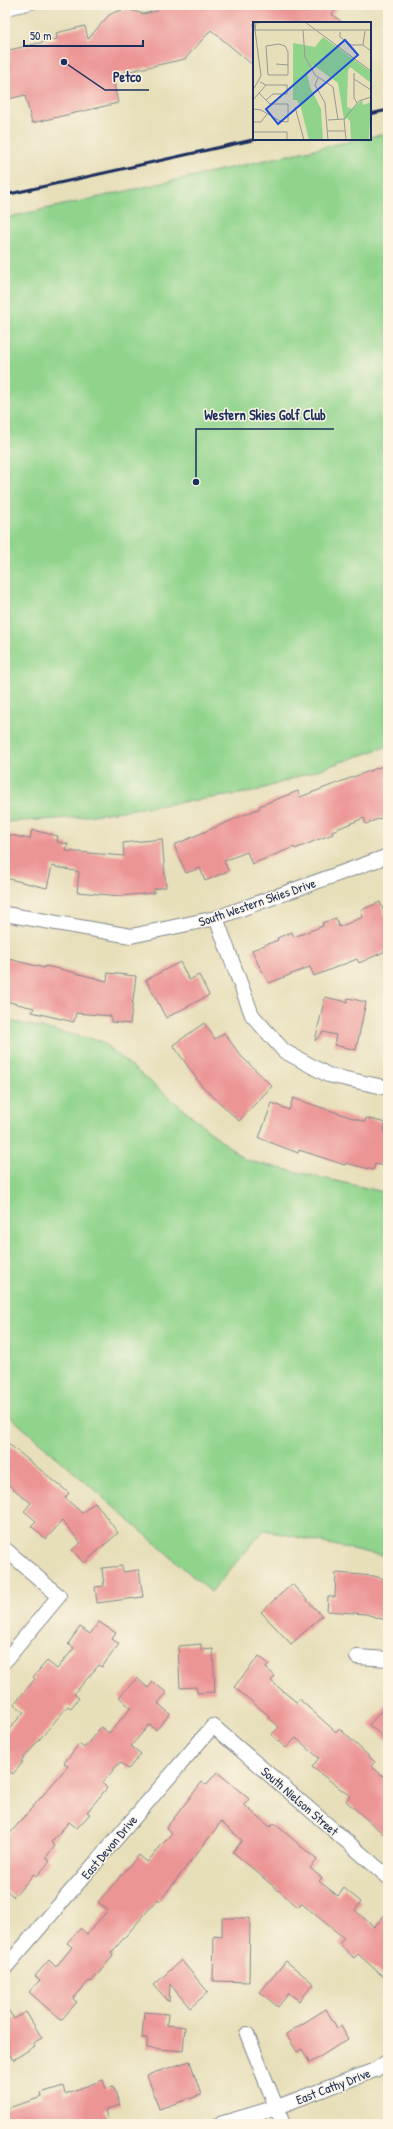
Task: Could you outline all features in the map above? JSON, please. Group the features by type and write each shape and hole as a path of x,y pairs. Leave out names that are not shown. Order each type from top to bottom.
{"street":[{"name":"South Western Skies Drive","path":"5,914 131,936 216,918 388,856"},
{"path":"216,918 252,1015 284,1051 328,1074 388,1088"},
{"path":"5,1549 59,1596 5,1661"},
{"path":"357,1657 388,1659"},
{"name":"South Nielson Street","path":"213,1726 388,1877"},
{"name":"East Devon Drive","path":"5,1968 213,1726"},
{"path":"247,2034 283,2124"},
{"name":"East Cathy Drive","path":"220,2124 277,2107 375,2070 388,2061"}],"lane":[{"path":"5,12 34,5"}],"green space":[{"path":"388,133 388,746 253,792 72,818 5,822 5,218 356,140 371,140 371,137"},
{"path":"5,1020 101,1041 245,1160 388,1193 388,1557 264,1530 211,1592 5,1412"}],"building":[{"path":"161,5 340,5 332,14 342,22 253,22 253,65 211,30 185,59 112,75 118,103 32,123 25,95 5,100 5,51 57,39 56,33 85,26 88,39 109,15 115,12 127,9 143,14 157,11"},
{"path":"388,764 388,815 366,824 364,818 332,831 333,834 295,849 294,847 252,864 247,852 224,861 228,871 205,881 200,868 186,873 174,845 260,808 259,806 298,791 300,797"},
{"path":"32,830 58,836 57,842 68,844 66,851 124,856 123,843 162,839 166,887 154,889 154,893 120,896 77,892 79,872 52,866 47,888 5,878 5,834 30,839"},
{"path":"380,902 388,922 388,950 359,963 357,959 314,976 310,967 269,983 252,950 278,940 277,938 292,932 294,937 323,926 322,923 336,918 339,927 363,917 361,910"},
{"path":"5,958 44,968 45,966 60,969 107,981 108,973 136,976 130,1024 111,1022 111,1016 76,1013 74,1022 32,1012 34,1008 5,1001"},
{"path":"180,962 189,980 199,975 209,995 166,1018 146,980"},
{"path":"325,997 347,1002 348,998 366,1002 356,1050 334,1045 336,1035 323,1032 315,1041"},
{"path":"204,1023 215,1039 224,1033 241,1056 272,1086 239,1121 201,1085 173,1045"},
{"path":"293,1098 365,1122 366,1118 386,1123 384,1132 388,1133 388,1167 375,1164 373,1170 346,1163 345,1165 299,1150 298,1153 259,1138 272,1103 289,1110"},
{"path":"5,1441 69,1493 65,1498 82,1513 95,1502 118,1533 84,1563 72,1550 81,1543 62,1521 46,1539 31,1526 36,1521 24,1511 31,1503 5,1482"},
{"path":"122,1566 123,1572 139,1570 143,1597 97,1603 95,1587 104,1586 102,1568"},
{"path":"336,1573 374,1576 388,1580 388,1621 366,1614 327,1611 328,1597 335,1597"},
{"path":"292,1584 322,1616 291,1644 261,1612"},
{"path":"99,1622 116,1633 112,1639 119,1644 102,1667 99,1665 74,1694 79,1698 71,1708 68,1706 21,1761 23,1762 13,1774 5,1768 5,1734 24,1712 14,1704 35,1679 33,1677 47,1661 57,1669 74,1648 68,1644 80,1627 90,1634"},
{"path":"201,1644 201,1650 213,1649 215,1692 197,1693 196,1687 180,1688 178,1646"},
{"path":"259,1656 269,1664 266,1668 275,1676 271,1681 296,1702 299,1699 336,1732 339,1728 375,1762 371,1766 388,1780 388,1838 346,1801 350,1796 312,1767 319,1758 296,1738 286,1748 271,1735 279,1727 268,1717 269,1716 234,1687"},
{"path":"137,1678 148,1688 153,1682 167,1693 158,1703 170,1714 156,1730 149,1725 131,1746 141,1754 128,1769 120,1762 102,1783 107,1788 87,1812 90,1814 77,1828 69,1822 51,1842 55,1846 46,1857 50,1861 37,1876 34,1874 14,1897 5,1889 5,1839 68,1766 64,1763 79,1744 84,1748 101,1727 109,1733 131,1708 119,1697"},
{"path":"388,1703 388,1741 369,1725"},
{"path":"217,1772 249,1799 244,1805 270,1827 274,1823 317,1860 310,1868 322,1878 319,1881 338,1896 344,1888 361,1902 355,1910 374,1927 388,1911 388,1981 358,1954 354,1958 339,1944 344,1938 301,1903 298,1907 233,1852 242,1840 221,1822 160,1901 158,1899 111,1953 113,1956 91,1982 89,1981 73,1999 77,2002 61,2020 29,1992 40,1980 35,1976 49,1960 56,1967 72,1947 67,1943 80,1928 87,1934 108,1910 98,1902 139,1855 147,1862 172,1833 166,1828 202,1782 206,1785"},
{"path":"222,1918 250,1918 249,1982 213,1981 214,1936 222,1937"},
{"path":"181,1960 208,1992 190,2008 170,1984 169,2002 154,1985"},
{"path":"286,1961 314,1984 299,2001 289,1993 278,2007 260,1992"},
{"path":"5,2005 14,2019 26,2012 42,2038 33,2043 35,2046 13,2060 5,2047"},
{"path":"326,2009 337,2028 341,2026 348,2039 310,2063 302,2049 297,2052 286,2034"},
{"path":"144,2012 168,2014 167,2025 185,2027 183,2051 147,2048 147,2038 142,2038"},
{"path":"190,2061 201,2095 159,2109 147,2075"},
{"path":"103,2080 106,2089 113,2086 120,2105 105,2110 109,2124 5,2124 5,2109 42,2097 41,2093 63,2086 65,2094"}],"railway":[{"path":"371,114 388,110"},
{"path":"5,195 253,140"}],"place":[{"name":"Petco","path":"64,62"},
{"name":"Western Skies Golf Club","path":"196,482"}]}
